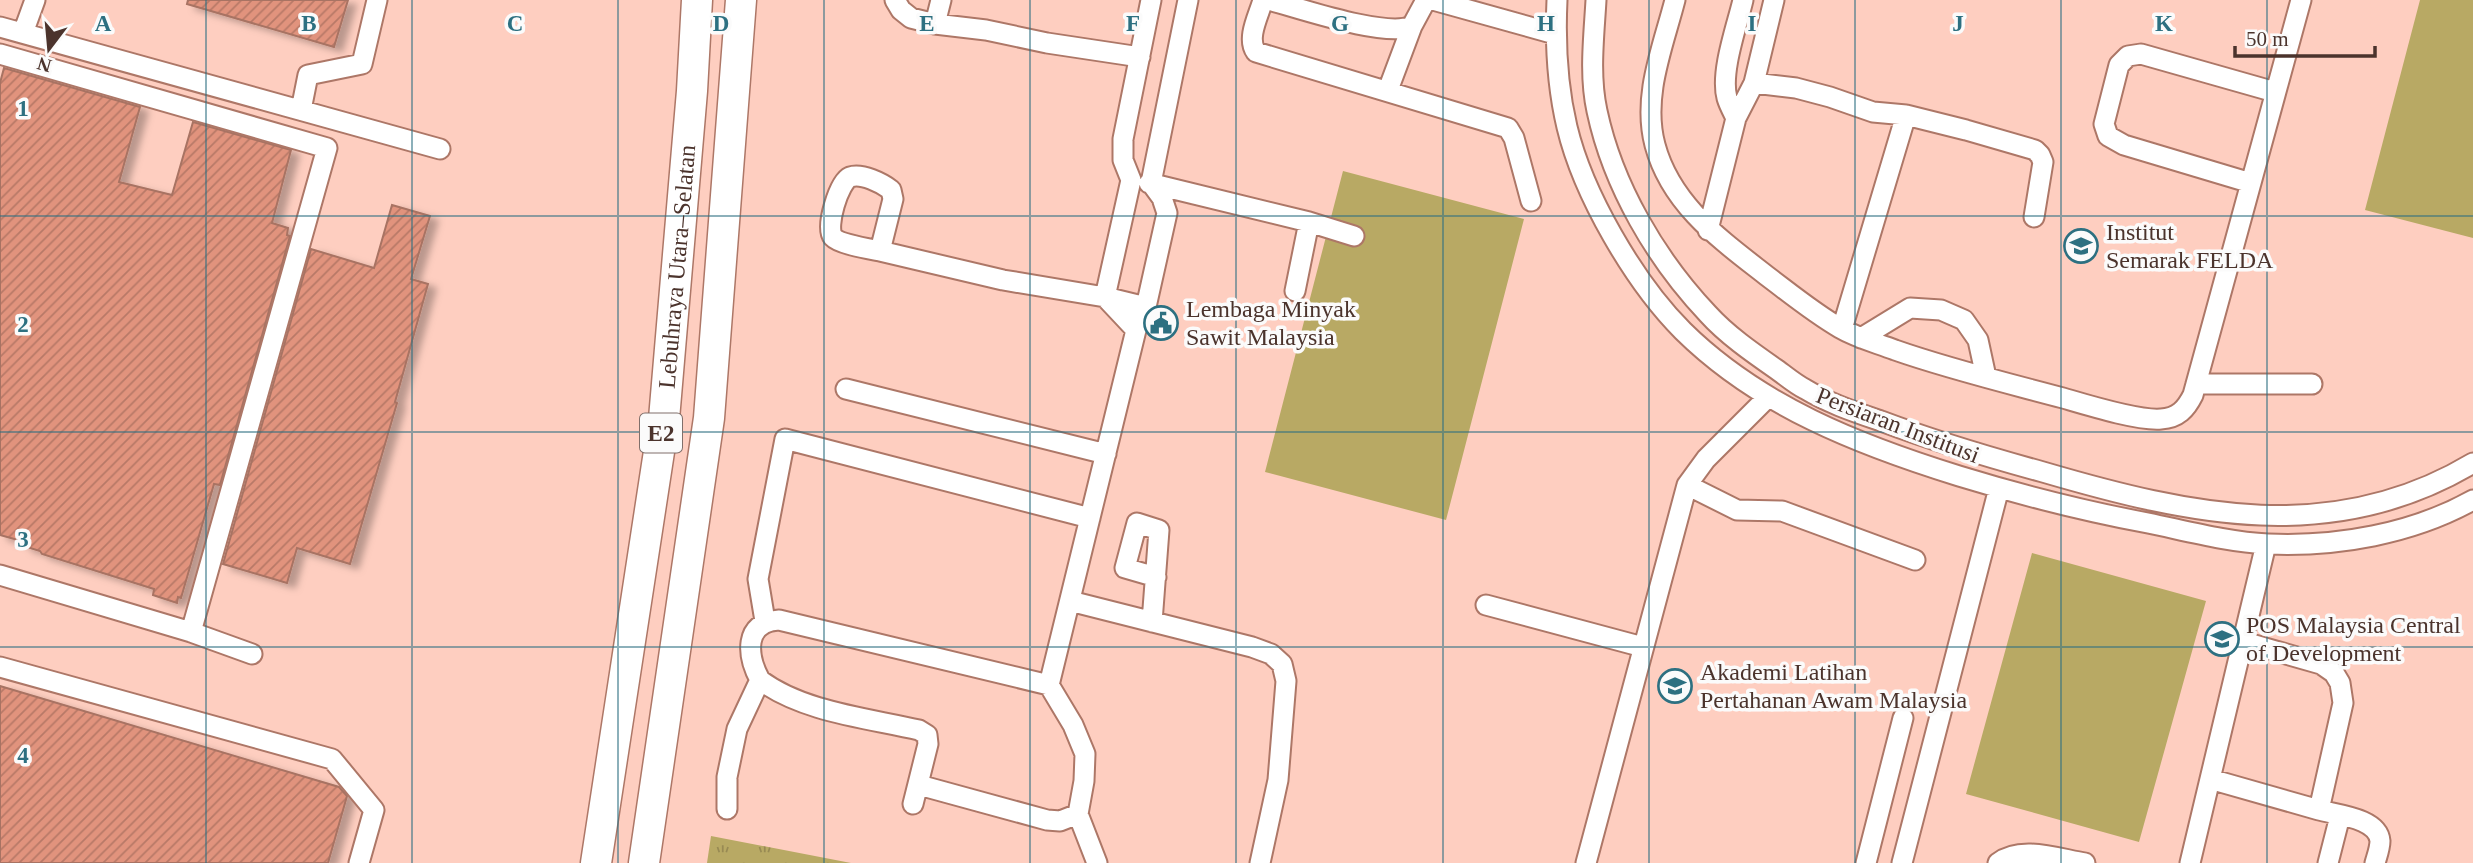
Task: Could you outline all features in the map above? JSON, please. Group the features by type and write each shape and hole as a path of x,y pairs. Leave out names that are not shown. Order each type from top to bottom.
{"highway":[{"name":"Lebuhraya Utara–Selatan","path":"596,863 664,419 692,91 697,0"},
{"name":"Lebuhraya Utara–Selatan","path":"644,863 709,418 741,0"}],"street":[{"path":"23,33 35,0"},
{"path":"301,110 308,75 362,64 377,0"},
{"path":"895,0 901,10 911,18 935,24 1140,57"},
{"path":"935,24 941,0"},
{"path":"1105,297 1131,180 1123,160 1123,139 1151,0"},
{"path":"1049,685 1136,330 1146,307 1167,213 1162,198 1151,183 1188,0"},
{"path":"1263,0 1253,34 1252,46 1256,52 1508,128 1514,138 1531,201"},
{"path":"1269,0 1378,28 1404,30 1423,8 1476,6 1511,22 1555,34"},
{"name":"Persiaran Institusi","path":"1557,0 1557,70 1567,128 1585,179 1611,232 1643,284 1682,330 1733,374 1768,398 1844,436 1999,488 2103,515 2266,544 2363,539 2413,525 2458,509 2473,500"},
{"name":"Persiaran Institusi","path":"1596,0 1592,54 1596,109 1611,161 1636,212 1668,268 1710,316 1753,353 1805,389 1854,412 1933,441 2106,491 2205,511 2271,517 2352,509 2398,498 2441,483 2473,463"},
{"path":"1675,0 1652,89 1650,118 1656,147 1666,171 1683,201 1707,230 1807,307 1861,338 1923,360 2149,419 2177,415 2186,407 2196,384 2301,0"},
{"path":"1736,118 1727,97 1727,67 1743,0"},
{"path":"1707,230 1736,118 1754,83 1774,0"},
{"path":"1388,90 1423,8"},
{"path":"1423,8 1489,26 1511,22"},
{"path":"0,27 440,149"},
{"path":"0,54 327,148 191,632"},
{"path":"2251,183 2124,145 2108,136 2104,124 2119,65 2128,56 2141,54 2275,92"},
{"path":"1754,83 1796,88 1873,111 1966,130 2035,150 2043,162 2035,217"},
{"path":"1842,329 1906,116"},
{"path":"1131,180 1309,222 1354,236"},
{"path":"1295,291 1309,222"},
{"path":"880,251 1003,280 1105,297 1146,307"},
{"path":"1105,297 1136,330"},
{"path":"1861,338 1910,308 1941,310 1964,320 1978,340 1986,377"},
{"path":"2196,384 2312,384"},
{"path":"846,389 1106,454"},
{"path":"1586,863 1687,485 1706,460 1768,398"},
{"path":"765,621 758,579 785,439 1090,518"},
{"path":"1687,485 1737,510 1782,512 1915,560"},
{"path":"1902,863 1999,488"},
{"path":"2190,863 2266,544"},
{"path":"0,575 191,632 252,654"},
{"path":"1152,622 1156,576"},
{"path":"1070,601 1252,647 1271,654 1282,664 1286,681 1278,780 1260,863"},
{"path":"1486,605 1643,647"},
{"path":"1078,814 1060,821 1047,820 916,794 928,744 927,735 919,730 809,705 776,692 760,680 752,666 751,642 756,629 765,621 796,623 1049,685 1073,724 1085,754 1084,781 1078,814 1097,863"},
{"path":"2244,642 2321,664 2334,673 2340,683 2343,704 2319,810"},
{"path":"0,667 332,759 374,810 359,863"},
{"path":"727,809 727,777 737,729 760,680"},
{"path":"1866,863 1903,718"},
{"path":"2210,779 2369,824 2378,832 2380,843 2375,863"},
{"path":"2328,863 2340,816"},
{"path":"1998,863 2013,855 2027,854 2085,863"}],"green space":[{"path":"2420,0 2473,0 2473,238 2365,210"},
{"path":"1343,171 1524,219 1446,520 1265,472"},
{"path":"2032,553 2206,601 2139,842 1966,794"},
{"path":"711,836 851,863 707,863"}],"building":[{"path":"188,0 348,0 334,47 187,4"},
{"path":"4,68 140,107 119,182 172,195 193,122 291,150 272,223 288,228 287,235 290,236 220,485 214,484 181,598 178,597 177,603 153,595 154,589 42,554 24,546 25,542 0,535 0,83"},
{"path":"392,205 430,216 411,279 428,284 350,564 297,548 287,583 223,564 311,249 374,268"},
{"path":"0,686 339,787 347,796 328,863 0,863"}],"place":[{"name":"Institut Semarak FELDA","path":"2081,246"},
{"name":"Lembaga Minyak Sawit Malaysia","path":"1161,323"},
{"name":"POS Malaysia Central of Development","path":"2222,639"},
{"name":"Akademi Latihan Pertahanan Awam Malaysia","path":"1675,686"}]}
